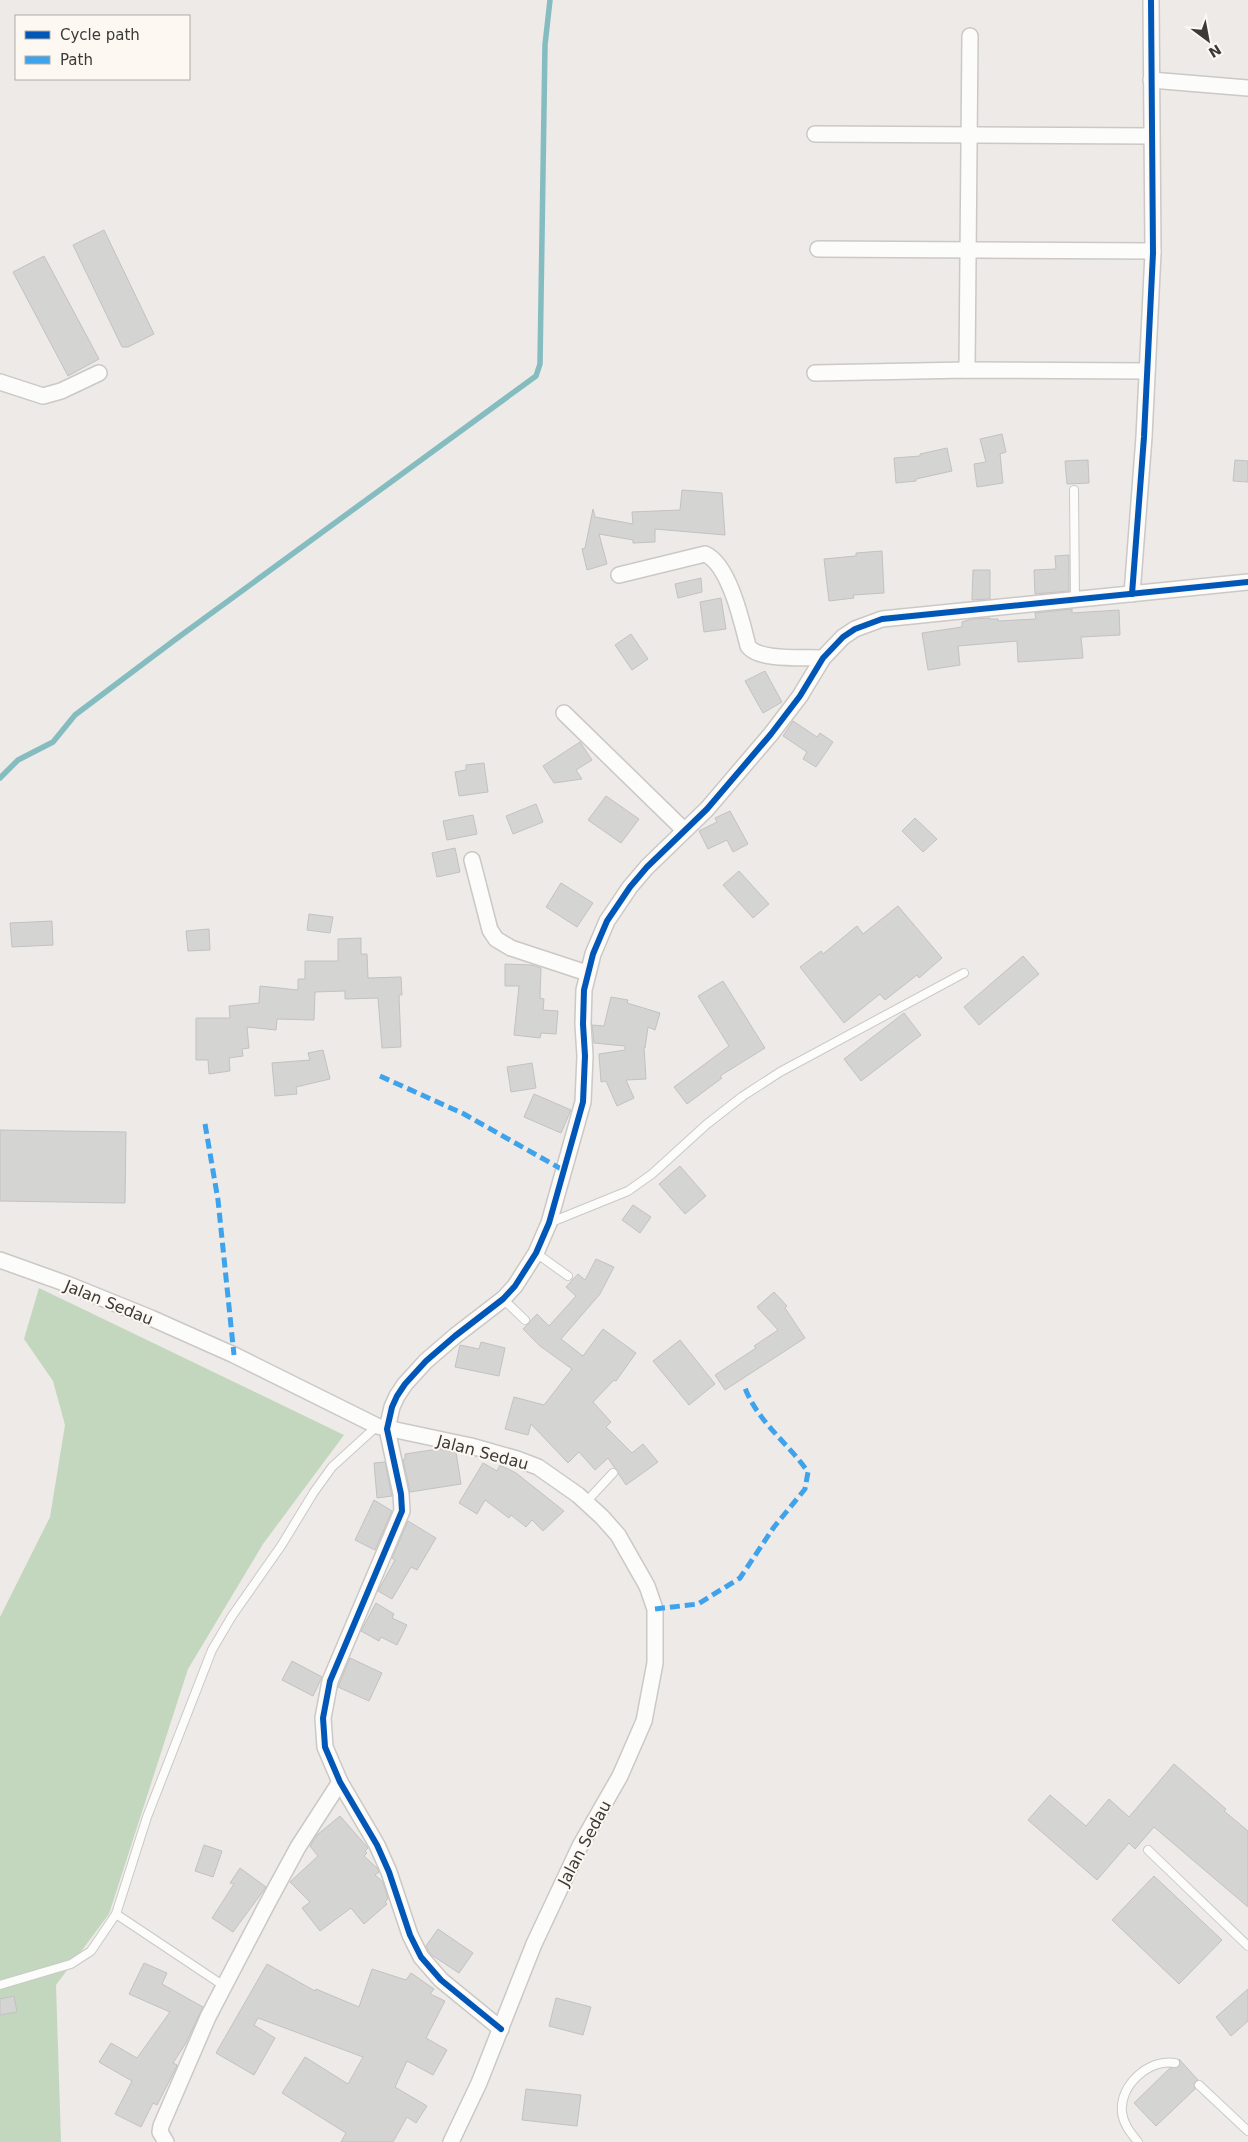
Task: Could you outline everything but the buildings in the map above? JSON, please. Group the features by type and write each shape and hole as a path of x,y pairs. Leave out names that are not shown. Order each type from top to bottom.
{"street":[{"path":"1132,594 1153,251 1150,0"},
{"path":"967,370 970,36"},
{"path":"1151,80 1248,88"},
{"path":"815,134 1152,136"},
{"path":"818,249 1153,251"},
{"path":"815,373 967,370 1147,371"},
{"path":"0,382 43,396 61,391 99,373"},
{"path":"619,575 705,554 716,563 726,581 750,650 762,655 823,658"},
{"path":"501,2028 441,1980 421,1957 410,1935 389,1872 377,1845 340,1782 325,1747 323,1718 330,1680 402,1511 401,1494 382,1428 405,1384 426,1361 503,1299 524,1275 549,1223 584,1102 584,990 587,973 607,921 630,887 684,830 707,809 771,734 800,696 823,658 843,637 855,629 882,619 1248,582"},
{"path":"564,714 684,830"},
{"path":"472,860 490,930 496,938 511,948 587,973"},
{"name":"Jalan Sedau","path":"0,1260 67,1284 151,1318 234,1355 382,1428 472,1446 518,1459 538,1467 586,1502 618,1535 634,1559 647,1586 655,1609 655,1663 644,1721 620,1776 580,1846 534,1944 479,2083 451,2142"},
{"path":"166,2142 160,2132 160,2126 208,2017 298,1847 340,1782"}],"lane":[{"path":"1074,490 1075,600"},
{"path":"549,1223 628,1191 652,1174 708,1124 765,1082 964,973"},
{"path":"536,1253 568,1276"},
{"path":"503,1299 525,1320"},
{"path":"0,1985 71,1964 91,1951 116,1914 147,1817 212,1650 232,1616 282,1546 314,1492 332,1467 382,1428"},
{"path":"586,1502 613,1473"},
{"path":"1148,1850 1248,1946"},
{"path":"116,1914 224,1986"},
{"path":"1138,2142 1126,2125 1122,2113 1122,2104 1126,2094 1136,2078 1149,2067 1157,2064 1175,2063"},
{"path":"1199,2085 1248,2131"}],"green space":[{"path":"39,1288 344,1435 263,1544 188,1669 109,1914 56,1985 61,2142 0,2142 0,1617 50,1517 65,1425 53,1381 24,1339"}],"waterway":[{"path":"0,778 18,760 53,742 75,715 176,639 536,376 540,364 545,45 550,0"}],"marked path":[{"path":"380,1076 464,1114 563,1170"},
{"path":"205,1124 218,1200 234,1355"},
{"path":"655,1609 698,1604 740,1578 774,1527 805,1489 808,1472 765,1422 745,1388"}],"cycle path":[{"path":"1132,594 1144,437 1153,253 1151,0"},
{"path":"501,2029 441,1980 421,1957 410,1935 389,1872 377,1845 340,1782 325,1747 323,1718 330,1681 402,1511 401,1494 387,1429 392,1407 397,1396 426,1361 503,1299 515,1286 536,1253 549,1223 583,1102 585,1056 583,1024 584,990 593,954 607,921 630,887 647,867 707,809 771,734 800,696 823,658 843,637 855,629 882,619 1248,582"}]}
